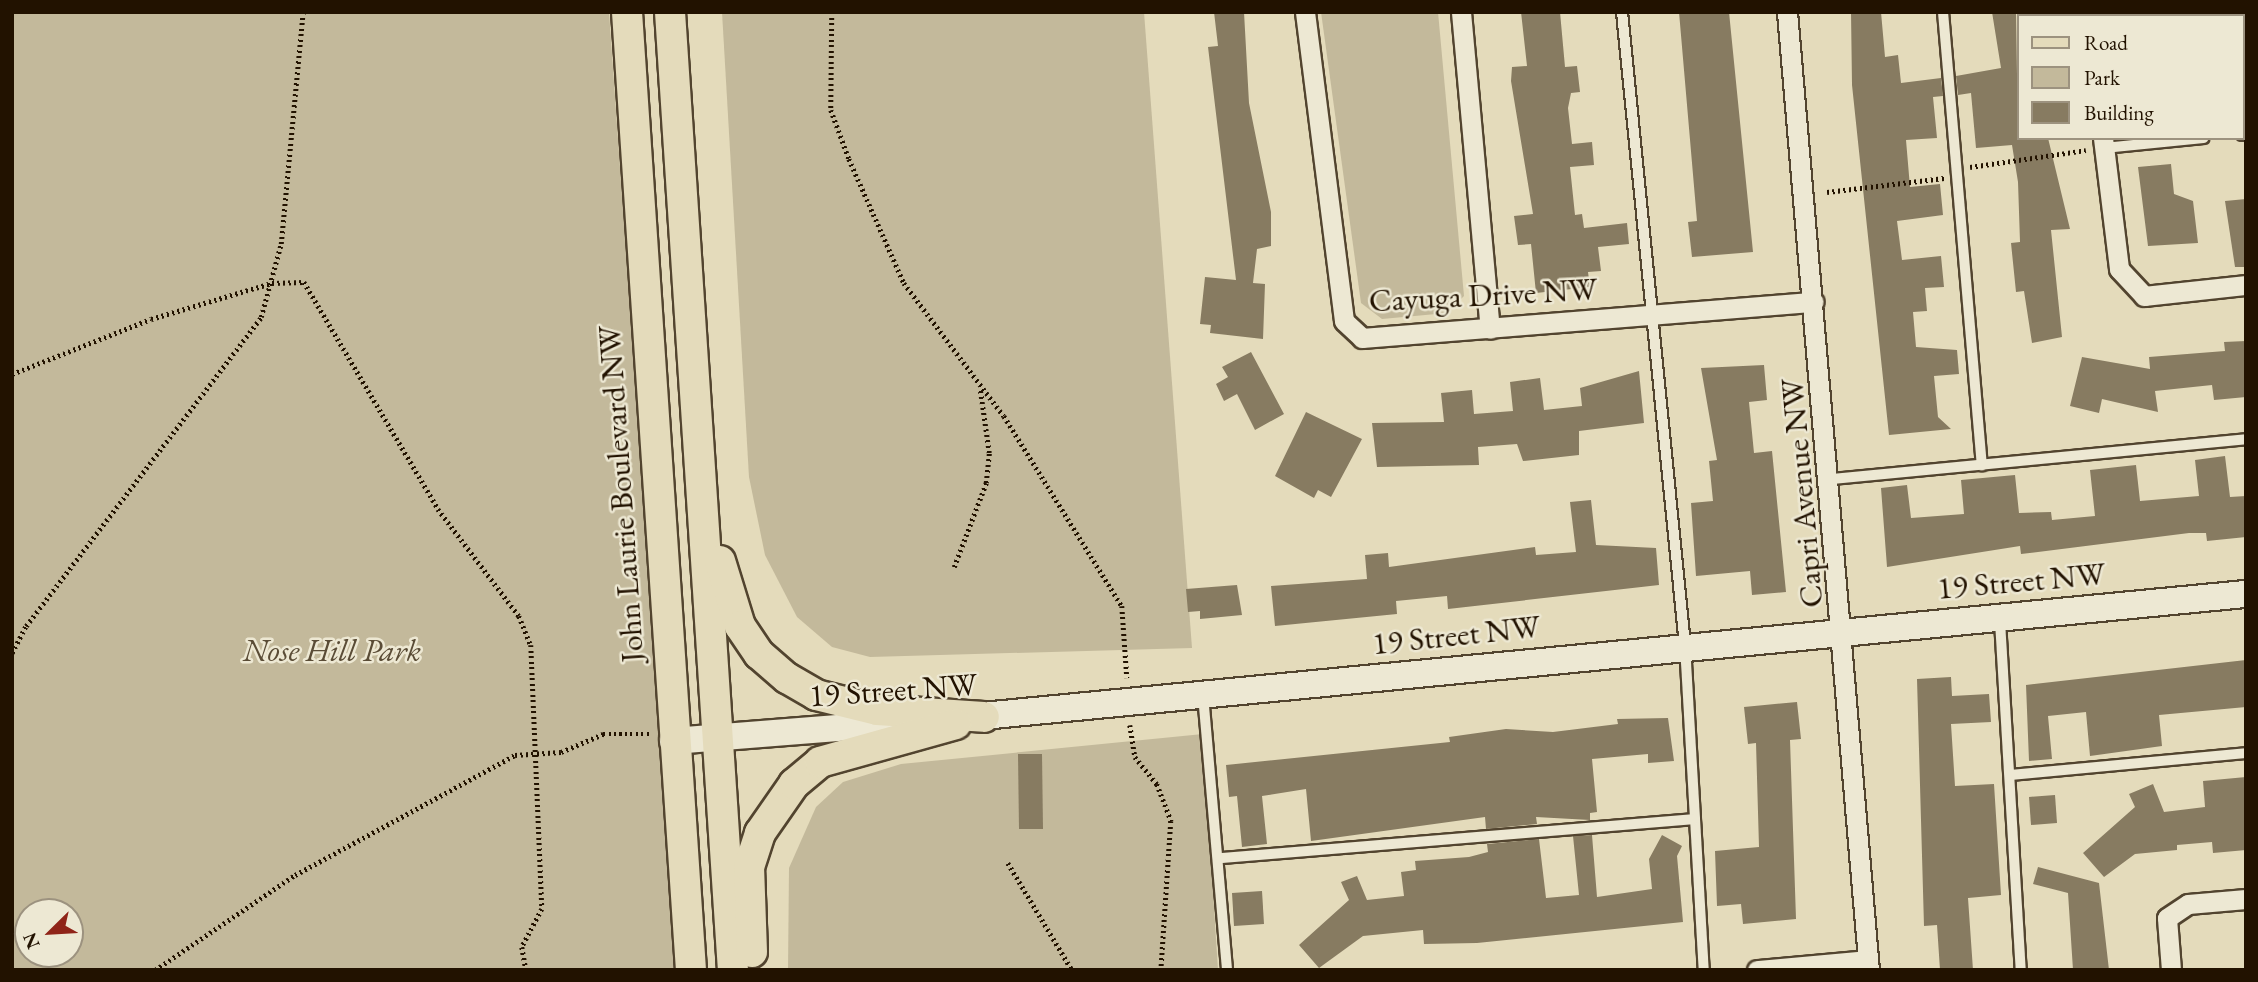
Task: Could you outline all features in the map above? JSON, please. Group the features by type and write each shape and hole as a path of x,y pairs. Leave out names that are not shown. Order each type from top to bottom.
{"main road":[{"name":"John Laurie Boulevard NW","path":"627,12 673,741 691,970"},
{"path":"670,12 733,970"},
{"path":"697,430 727,595 759,654 816,695 877,710 984,717"},
{"path":"752,970 749,867 760,833 794,785 820,762 984,717"}],"street":[{"name":"Cayuga Drive NW","path":"1305,12 1344,321 1362,338 1814,302"},
{"path":"1461,12 1490,329"},
{"name":"Capri Avenue NW","path":"1787,12 1845,630 1869,965"},
{"path":"2104,143 2119,269 2144,296 2246,285"},
{"name":"19 Street NW","path":"673,741 984,717 1685,645 2246,594"},
{"path":"2171,970 2167,918 2188,904 2246,899"},
{"path":"1758,970 1869,965"}],"lane":[{"path":"1622,12 1685,645 1693,819 1704,970"},
{"path":"1943,12 1959,173 1982,465"},
{"path":"2104,143 2164,140"},
{"path":"1832,479 2246,439"},
{"path":"1999,616 2021,970"},
{"path":"1203,695 1221,858 1227,970"},
{"path":"2010,775 2246,753"},
{"path":"1221,858 1693,819"}],"path":[{"path":"12,653 26,626 261,317 272,283 303,12"},
{"path":"832,12 831,110 849,159 904,283 979,388 1004,416 1122,606 1127,679"},
{"path":"1827,192 1959,173 2104,143"},
{"path":"12,374 100,336 272,283 304,282 438,509 519,616 531,645 542,909 522,947 526,970"},
{"path":"954,567 986,483 989,453 979,388"},
{"path":"155,970 295,875 515,755 535,756 603,734 640,730 673,741"},
{"path":"1130,740 1171,821 1160,970"},
{"path":"1008,863 1072,970"}],"green space":[{"name":"Nose Hill Park","path":"12,12 609,12 677,970 12,970"},
{"path":"722,12 1144,12 1192,648 870,657 832,647 797,617 765,555 749,477"},
{"path":"1321,12 1438,12 1464,296 1447,313 1382,319 1361,303"},
{"path":"1203,734 1218,970 788,970 789,868 816,807 843,782 901,764"}],"building":[{"path":"1214,12 1244,12 1249,103 1271,212 1271,246 1257,249 1253,283 1265,284 1263,339 1210,333 1211,325 1200,324 1205,277 1236,280 1208,47 1218,46"},
{"path":"1521,12 1560,12 1565,67 1577,66 1580,92 1571,93 1568,108 1572,144 1592,142 1594,165 1570,167 1575,215 1582,214 1584,228 1627,223 1629,244 1598,247 1601,271 1588,272 1590,287 1536,293 1531,244 1518,245 1514,216 1533,214 1511,81 1512,67 1527,66"},
{"path":"1679,12 1729,12 1753,252 1692,257 1688,222 1697,221"},
{"path":"1851,12 1881,12 1885,57 1898,55 1901,83 1941,78 1943,96 1933,97 1937,138 1906,140 1910,187 1940,184 1943,215 1897,221 1902,260 1941,256 1944,287 1925,288 1927,311 1913,312 1916,347 1957,350 1959,374 1934,376 1938,417 1951,429 1889,435 1852,85"},
{"path":"1992,12 2016,12 2016,140 2048,140 2070,229 2051,230 2062,337 2032,343 2024,291 2016,292 2011,243 2020,242 2018,182 2012,145 1976,148 1971,93 1958,95 1956,76 2001,68"},
{"path":"2171,164 2174,194 2193,201 2198,243 2148,246 2138,167"},
{"path":"2246,199 2246,267 2235,267 2225,201"},
{"path":"2246,341 2246,397 2214,400 2212,385 2155,391 2158,412 2102,399 2099,413 2070,406 2082,357 2150,369 2149,357 2225,351 2224,342"},
{"path":"1251,352 1284,414 1255,430 1237,394 1224,401 1216,384 1228,377 1222,367"},
{"path":"1764,365 1767,400 1749,402 1754,453 1772,451 1786,592 1752,595 1750,571 1696,576 1691,503 1713,501 1709,461 1717,460 1701,368"},
{"path":"1639,371 1644,423 1579,431 1579,455 1523,461 1517,444 1478,447 1479,465 1377,467 1372,423 1444,422 1441,393 1472,390 1474,414 1513,411 1510,382 1540,378 1544,410 1582,406 1580,388"},
{"path":"1306,412 1362,439 1331,497 1318,490 1314,498 1275,476"},
{"path":"2225,456 2230,497 2246,496 2246,537 2207,541 2206,533 2189,533 2021,554 2020,546 1887,567 1881,488 1907,485 1911,518 1964,514 1961,480 2015,475 2019,513 2051,512 2052,520 2095,516 2090,470 2136,465 2140,501 2199,496 2195,460"},
{"path":"1591,500 1596,545 1656,548 1659,585 1448,609 1447,596 1396,601 1397,614 1275,626 1271,586 1367,579 1365,555 1388,553 1389,567 1535,547 1536,555 1576,552 1570,502"},
{"path":"1237,585 1242,615 1200,619 1200,611 1188,612 1186,589"},
{"path":"2246,660 2246,707 2159,715 2162,746 2090,756 2086,712 2048,716 2052,759 2029,761 2026,685"},
{"path":"1951,677 1952,696 1989,694 1991,722 1951,724 1955,786 1994,784 2001,895 1968,898 1973,970 1940,970 1937,925 1924,926 1917,679"},
{"path":"1797,702 1801,739 1790,740 1796,919 1743,924 1741,904 1717,906 1715,851 1759,847 1756,743 1748,744 1744,707"},
{"path":"1668,718 1674,761 1648,763 1648,754 1592,759 1597,812 1590,813 1590,820 1536,817 1537,824 1486,829 1485,817 1311,841 1306,789 1262,796 1267,844 1242,847 1237,796 1229,797 1226,765 1450,742 1449,737 1506,729 1553,732 1618,724 1617,719"},
{"path":"1018,754 1042,754 1043,829 1019,829"},
{"path":"2246,777 2246,850 2213,853 2212,842 2177,845 2177,850 2135,854 2104,877 2083,853 2135,807 2129,794 2153,784 2164,812 2205,807 2203,781"},
{"path":"2055,795 2057,823 2031,825 2029,797"},
{"path":"1592,835 1597,897 1652,889 1649,859 1662,835 1682,846 1677,856 1683,922 1477,943 1424,944 1423,930 1363,936 1319,968 1299,945 1349,900 1341,882 1357,876 1367,900 1404,896 1401,872 1416,870 1415,861 1469,857 1488,852 1487,844 1539,839 1546,898 1579,895 1573,836"},
{"path":"2038,867 2099,883 2109,970 2073,970 2068,893 2033,884"},
{"path":"1262,891 1264,924 1234,926 1232,893"}]}
